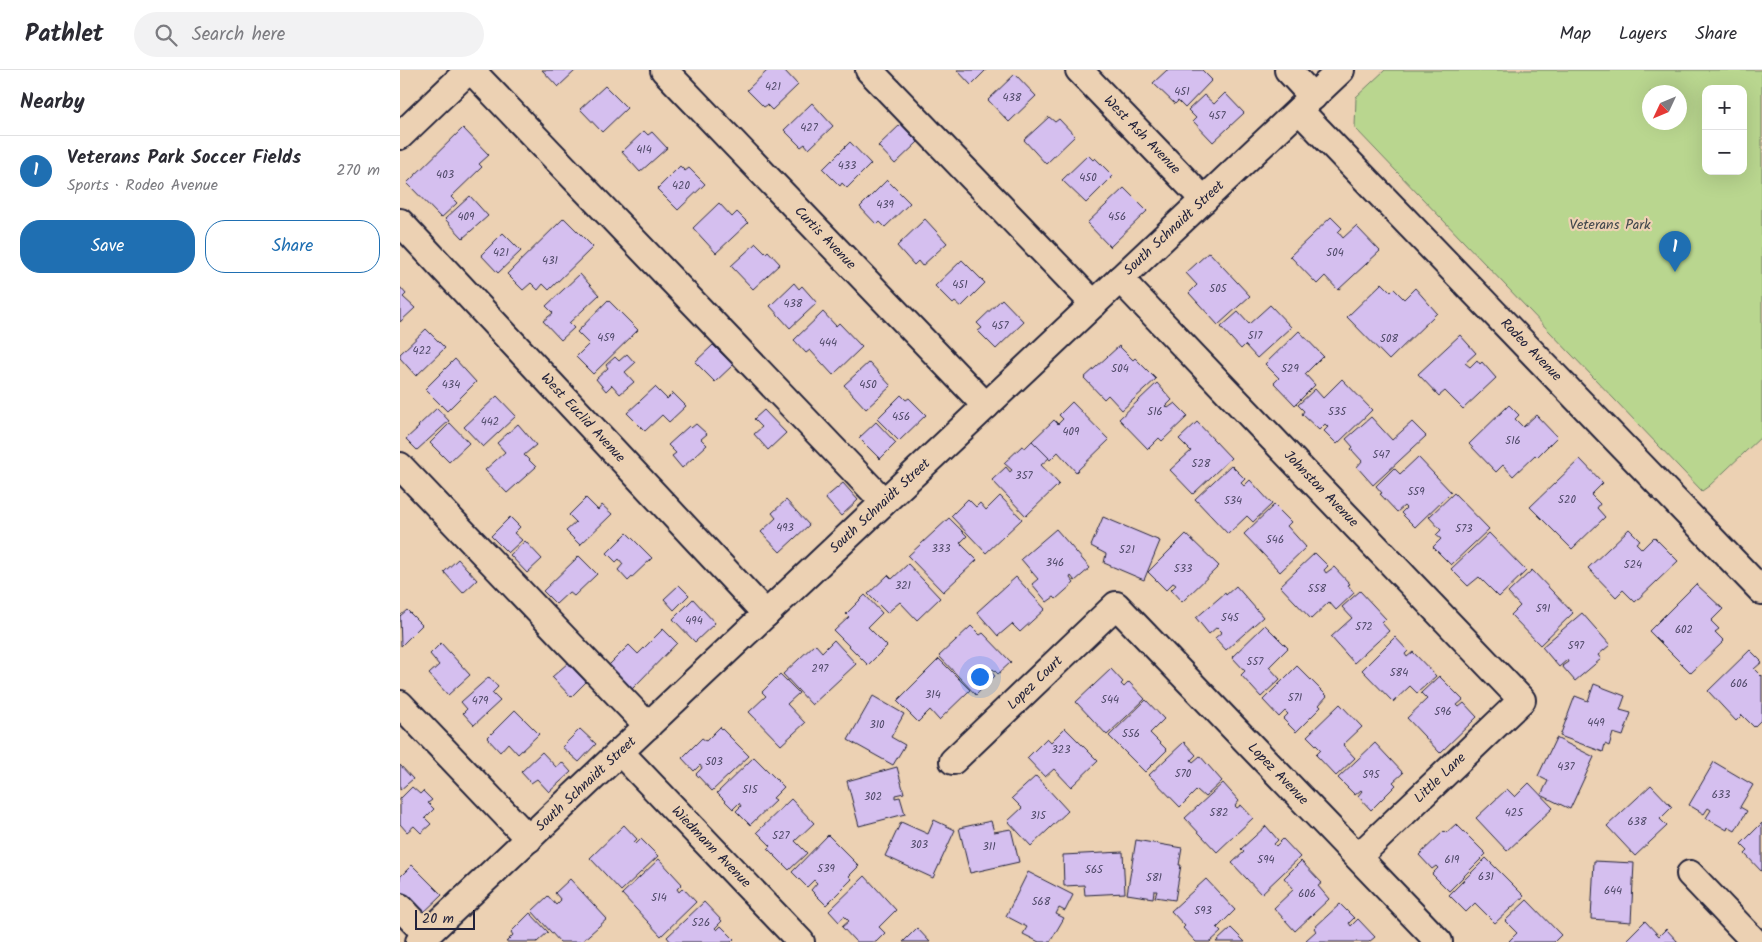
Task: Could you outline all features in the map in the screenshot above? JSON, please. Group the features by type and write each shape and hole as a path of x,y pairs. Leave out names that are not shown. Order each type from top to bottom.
{"street":[{"name":"Curtis Avenue","path":"664,70 986,406"},
{"path":"869,70 1094,304"},
{"name":"West Ash Avenue","path":"1079,70 1204,200"},
{"name":"Rodeo Avenue","path":"1288,70 1306,103 1762,591"},
{"name":"South Schnaidt Street","path":"423,939 1341,70"},
{"path":"400,136 462,72 884,502"},
{"name":"West Euclid Avenue","path":"400,222 766,614"},
{"name":"Johnston Avenue","path":"1120,279 1522,700"},
{"path":"400,466 648,726"},
{"name":"Lopez Court","path":"953,761 1116,605"},
{"name":"Lopez Avenue","path":"1116,605 1439,942"},
{"name":"Little Lane","path":"1358,857 1522,700"},
{"path":"400,704 529,839"},
{"name":"Wiedmann Avenue","path":"620,752 786,937"},
{"path":"1690,874 1755,942"},
{"path":"400,907 423,939"}],"green space":[{"name":"Veterans Park","path":"1385,70 1762,70 1762,436 1702,491 1355,128 1356,97"}],"building":[{"path":"542,70 576,70 558,87"},
{"path":"768,70 784,70 798,85 772,110 767,105 764,107 747,90"},
{"path":"957,70 986,70 971,85"},
{"path":"1167,70 1202,70 1212,80 1185,108 1178,101 1175,104 1153,83"},
{"path":"1015,74 1036,96 1009,122 988,100"},
{"path":"605,86 627,108 602,132 580,109"},
{"path":"1225,93 1244,113 1213,142 1193,121 1196,118 1188,110 1204,95 1214,104"},
{"path":"812,103 833,126 809,149 805,144 801,147 784,130"},
{"path":"1049,117 1055,122 1059,119 1075,136 1046,164 1024,140"},
{"path":"901,124 918,142 895,164 878,146"},
{"path":"463,128 489,155 479,164 482,167 451,197 457,203 441,218 407,183"},
{"path":"644,131 648,135 652,132 667,148 640,172 622,152"},
{"path":"850,142 871,164 847,188 842,183 840,186 823,169"},
{"path":"1088,155 1093,160 1095,158 1113,176 1086,203 1062,180"},
{"path":"680,166 685,171 689,168 705,184 678,210 657,189"},
{"path":"887,180 910,203 885,227 880,222 877,225 860,207"},
{"path":"1124,188 1147,211 1110,247 1087,223"},
{"path":"470,196 488,216 463,238 445,219"},
{"path":"719,203 732,217 737,212 748,223 716,253 693,228"},
{"path":"1331,217 1342,228 1338,232 1343,238 1356,226 1380,251 1338,290 1325,276 1317,284 1290,256"},
{"path":"564,218 593,247 549,290 543,284 538,290 531,283 523,290 507,274"},
{"path":"925,219 947,243 922,266 918,261 914,265 897,246"},
{"path":"503,233 521,251 498,273 481,255"},
{"path":"756,243 766,253 768,251 780,264 753,289 731,266"},
{"path":"1209,252 1250,296 1218,325 1189,293 1197,285 1186,273"},
{"path":"962,260 985,283 961,307 955,302 953,304 935,286"},
{"path":"580,274 599,295 569,323 574,328 561,340 543,321 553,313 546,306"},
{"path":"794,283 799,289 802,286 817,303 790,328 770,306"},
{"path":"1382,283 1391,292 1394,289 1404,299 1415,288 1437,313 1389,360 1347,317"},
{"path":"400,287 406,294 403,297 415,308 400,322"},
{"path":"1002,299 1024,322 996,349 978,331 982,328 977,323"},
{"path":"608,300 638,330 593,374 576,357 589,344 577,332"},
{"path":"1270,305 1291,327 1257,358 1245,345 1241,349 1221,327 1238,312 1249,324"},
{"path":"823,312 836,326 839,323 862,347 833,375 810,350 806,353 794,340"},
{"path":"426,329 445,348 416,376 400,358 400,354"},
{"path":"1299,331 1323,356 1305,374 1315,385 1295,405 1274,383 1279,378 1265,364"},
{"path":"1460,335 1476,353 1465,363 1470,367 1477,360 1480,364 1482,362 1496,378 1463,409 1445,391 1439,396 1418,374"},
{"path":"713,345 733,365 715,382 695,362"},
{"path":"1119,346 1133,360 1135,358 1156,379 1122,410 1108,395 1104,399 1084,378"},
{"path":"627,354 635,363 625,372 634,382 620,394 612,385 606,391 596,379 608,368 606,365 615,357 619,361"},
{"path":"455,359 476,382 447,411 425,389"},
{"path":"869,362 891,386 866,409 844,385"},
{"path":"1342,379 1372,410 1337,444 1324,431 1328,427 1325,424 1319,430 1302,414 1304,411 1298,405 1315,389 1323,398"},
{"path":"1157,383 1172,400 1166,406 1168,408 1175,403 1188,416 1162,441 1159,438 1148,449 1119,419"},
{"path":"655,387 667,399 673,393 686,406 669,422 662,415 645,431 627,413"},
{"path":"901,395 906,400 909,398 926,415 899,441 877,419"},
{"path":"497,396 516,416 483,447 464,427"},
{"path":"1072,402 1109,440 1076,472 1058,452 1050,460 1032,441 1054,420 1058,424 1063,419 1059,415"},
{"path":"1509,405 1519,415 1515,419 1523,427 1536,415 1557,437 1537,457 1535,455 1513,476 1503,465 1496,472 1469,444"},
{"path":"437,408 449,421 417,450 406,439"},
{"path":"764,410 786,433 768,450 754,434 762,427 754,419"},
{"path":"1371,417 1392,440 1412,422 1426,436 1373,485 1357,467 1362,461 1351,449 1353,447 1346,439"},
{"path":"876,422 896,443 880,459 859,438"},
{"path":"1197,422 1231,458 1193,494 1170,470 1191,451 1179,439"},
{"path":"450,423 469,443 449,462 430,443"},
{"path":"518,424 536,445 524,455 536,467 507,493 485,470 505,452 497,443"},
{"path":"696,424 707,434 701,439 707,445 682,468 672,456 676,453 668,445 689,426 691,428"},
{"path":"1032,441 1049,458 1041,465 1059,484 1026,516 992,480 1006,467 1010,472 1012,470 1004,463 1022,446 1025,448"},
{"path":"1418,457 1451,492 1415,527 1401,513 1406,508 1404,506 1397,512 1380,494 1382,493 1376,486 1394,468 1400,474"},
{"path":"1580,459 1603,483 1591,495 1600,504 1597,508 1605,517 1572,549 1530,507"},
{"path":"1231,465 1245,479 1241,483 1244,486 1250,480 1272,504 1253,522 1247,516 1228,534 1195,499"},
{"path":"843,483 858,500 841,516 825,498"},
{"path":"1454,493 1489,529 1451,565 1433,547 1441,539 1436,535 1441,530 1429,517"},
{"path":"1000,496 1022,519 986,553 951,516 968,499 976,507 980,503 986,510"},
{"path":"586,498 598,510 602,505 612,514 580,545 566,531 576,522 569,515"},
{"path":"786,500 809,525 780,552 761,532 776,518 772,513"},
{"path":"1274,505 1291,522 1287,526 1306,547 1280,572 1244,534"},
{"path":"510,517 520,527 514,533 522,540 508,553 491,536"},
{"path":"1103,517 1160,541 1144,580 1104,563 1106,554 1091,546"},
{"path":"949,518 967,536 960,543 977,560 943,592 908,556"},
{"path":"1056,529 1090,568 1075,581 1071,576 1070,578 1074,583 1056,599 1054,597 1047,602 1032,584 1038,579 1021,559"},
{"path":"1629,529 1640,540 1636,543 1642,549 1654,537 1678,561 1635,602 1623,590 1616,597 1588,568"},
{"path":"627,533 652,558 628,581 618,570 623,564 619,559 616,562 607,553"},
{"path":"1489,533 1526,571 1499,597 1479,577 1468,586 1451,569"},
{"path":"1186,534 1219,566 1182,602 1171,590 1176,585 1173,583 1166,590 1148,572"},
{"path":"525,541 542,559 527,573 510,555"},
{"path":"1315,553 1328,566 1324,570 1326,573 1334,567 1350,584 1348,585 1354,593 1336,610 1329,602 1311,619 1280,586"},
{"path":"579,556 597,574 574,596 569,592 556,604 543,591"},
{"path":"458,559 477,580 463,593 444,572"},
{"path":"908,564 940,598 917,620 900,602 887,613 868,594 888,575 892,579"},
{"path":"1532,570 1573,613 1540,645 1511,615 1520,606 1508,593"},
{"path":"1016,577 1045,609 1020,632 1012,624 998,636 977,612"},
{"path":"1696,584 1723,609 1711,621 1719,629 1715,632 1724,641 1691,673 1649,631"},
{"path":"679,585 689,595 674,610 664,599"},
{"path":"1236,586 1263,617 1226,650 1215,638 1222,632 1217,627 1209,634 1196,618"},
{"path":"1360,591 1386,619 1382,623 1389,631 1354,663 1331,637 1352,618 1342,607"},
{"path":"865,595 882,613 868,627 887,646 868,665 834,631 849,617 846,614"},
{"path":"693,599 715,623 695,642 673,619"},
{"path":"407,610 422,625 401,646 400,616"},
{"path":"1582,613 1610,645 1598,655 1601,659 1575,681 1562,666 1568,662 1567,660 1559,667 1542,647"},
{"path":"1265,625 1288,648 1269,667 1280,679 1261,697 1241,675 1245,671 1232,657"},
{"path":"971,626 980,635 983,633 1011,662 998,674 993,669 991,671 995,676 976,695 939,656"},
{"path":"663,629 677,643 632,689 609,665 629,645 638,654"},
{"path":"1395,637 1408,651 1405,654 1407,657 1413,652 1436,676 1417,693 1410,686 1393,702 1362,670"},
{"path":"834,640 856,664 812,705 783,674 815,644 822,652"},
{"path":"441,643 470,675 448,695 429,674 439,665 430,654"},
{"path":"1750,650 1762,662 1754,669 1762,675 1762,719 1754,727 1742,715 1736,721 1708,691"},
{"path":"939,659 970,690 939,720 930,710 918,722 897,701"},
{"path":"568,663 586,682 571,697 552,677"},
{"path":"1297,666 1327,696 1319,705 1321,707 1296,732 1283,719 1288,714 1285,711 1279,717 1263,700"},
{"path":"1111,669 1123,682 1121,684 1124,687 1129,682 1145,699 1107,735 1076,702"},
{"path":"780,674 799,693 787,704 805,723 781,745 749,712 766,696 762,692"},
{"path":"1439,676 1463,700 1457,705 1459,707 1464,703 1477,717 1440,753 1407,718 1427,699 1421,693"},
{"path":"489,677 498,687 492,693 500,701 474,725 463,713 467,709 461,702"},
{"path":"1594,684 1625,696 1620,710 1631,713 1623,736 1613,733 1609,746 1605,744 1603,752 1560,736 1575,696 1588,701"},
{"path":"873,696 904,714 891,737 905,745 893,765 848,740"},
{"path":"1146,700 1164,719 1150,733 1167,750 1145,772 1109,736"},
{"path":"1340,704 1362,727 1343,745 1355,758 1336,776 1316,755 1321,750 1307,736"},
{"path":"515,710 539,734 518,754 508,743 500,752 487,738"},
{"path":"720,727 749,756 712,791 696,774 702,768 700,765 694,771 682,758 702,738 706,741"},
{"path":"1065,728 1098,761 1071,787 1054,769 1045,777 1027,758 1047,738 1051,742"},
{"path":"580,729 596,744 579,762 562,747"},
{"path":"1556,738 1594,757 1570,809 1541,795 1548,781 1538,776"},
{"path":"1184,742 1196,755 1191,760 1193,762 1200,756 1222,781 1205,797 1197,790 1180,807 1149,775"},
{"path":"1375,743 1403,773 1393,782 1396,785 1371,810 1358,796 1361,790 1355,795 1338,778"},
{"path":"542,752 556,767 562,762 571,772 549,792 537,779 531,783 521,772"},
{"path":"754,757 784,787 773,798 776,800 750,825 736,811 741,806 739,803 733,809 717,793"},
{"path":"1714,762 1753,785 1740,807 1747,811 1735,831 1728,827 1727,830 1706,818 1711,810 1708,808 1704,814 1689,805"},
{"path":"400,765 413,779 400,790"},
{"path":"897,767 904,793 895,795 895,798 900,797 905,814 859,826 847,781"},
{"path":"1036,776 1068,811 1031,846 1008,821 1022,808 1012,798"},
{"path":"1223,783 1239,801 1235,806 1237,808 1241,805 1253,818 1217,852 1185,818"},
{"path":"1529,783 1553,808 1507,851 1476,818 1507,789 1515,797"},
{"path":"1651,785 1672,807 1660,819 1667,826 1635,856 1607,826"},
{"path":"412,787 420,794 423,791 432,800 428,803 434,809 425,818 431,824 421,833 414,826 407,832 400,824 400,799"},
{"path":"791,799 814,823 795,841 807,853 789,870 768,849 771,846 757,832"},
{"path":"934,820 955,830 933,878 885,856 901,822 928,834"},
{"path":"991,821 994,832 1011,829 1019,862 970,873 959,828"},
{"path":"1762,823 1762,872 1745,854 1748,851 1741,844"},
{"path":"1456,824 1486,854 1449,891 1432,874 1438,868 1436,866 1432,869 1419,855 1444,831 1446,833"},
{"path":"624,825 637,839 634,842 636,844 641,839 658,856 621,891 590,858"},
{"path":"1266,826 1278,840 1274,844 1276,846 1283,839 1300,857 1261,894 1232,863 1244,852 1241,849"},
{"path":"828,835 859,866 849,876 852,879 826,905 811,890 817,883 814,880 807,887 792,872"},
{"path":"1136,840 1182,848 1175,900 1155,897 1157,891 1154,891 1153,898 1127,894"},
{"path":"1123,852 1125,893 1085,895 1084,885 1064,886 1063,855"},
{"path":"1486,858 1524,896 1495,923 1475,903 1466,912 1449,895"},
{"path":"659,859 682,884 677,889 679,892 683,888 696,902 661,936 622,894"},
{"path":"1301,861 1322,883 1318,886 1329,899 1295,931 1274,908 1294,889 1284,878"},
{"path":"1594,861 1634,863 1631,922 1591,919"},
{"path":"412,865 442,895 420,916 400,896 400,877"},
{"path":"1028,872 1073,895 1065,911 1059,908 1056,914 1064,918 1050,942 1039,942 1023,934 1027,927 1006,916"},
{"path":"865,876 896,910 879,927 885,933 876,942 856,942 842,927 849,921 844,916 839,922 829,911"},
{"path":"570,879 607,919 581,942 560,942 532,911 548,896 556,905 561,900 555,893"},
{"path":"1206,879 1235,910 1217,928 1221,932 1210,942 1196,942 1171,911"},
{"path":"1527,900 1561,935 1554,942 1509,941 1517,933 1505,921"},
{"path":"704,902 722,921 715,928 717,930 721,926 734,939 731,942 671,942 667,937"},
{"path":"1340,904 1354,918 1349,923 1351,926 1358,919 1375,937 1369,942 1307,942 1306,940 1316,931 1314,928"},
{"path":"530,913 548,932 537,942 506,942 513,935 511,932"},
{"path":"1645,921 1659,936 1666,929 1678,942 1624,942"},
{"path":"917,928 930,942 903,942"},
{"path":"1231,928 1245,942 1216,942"}],"place":[{"name":"Veterans Park Soccer Fields","path":"1675,272"}]}
